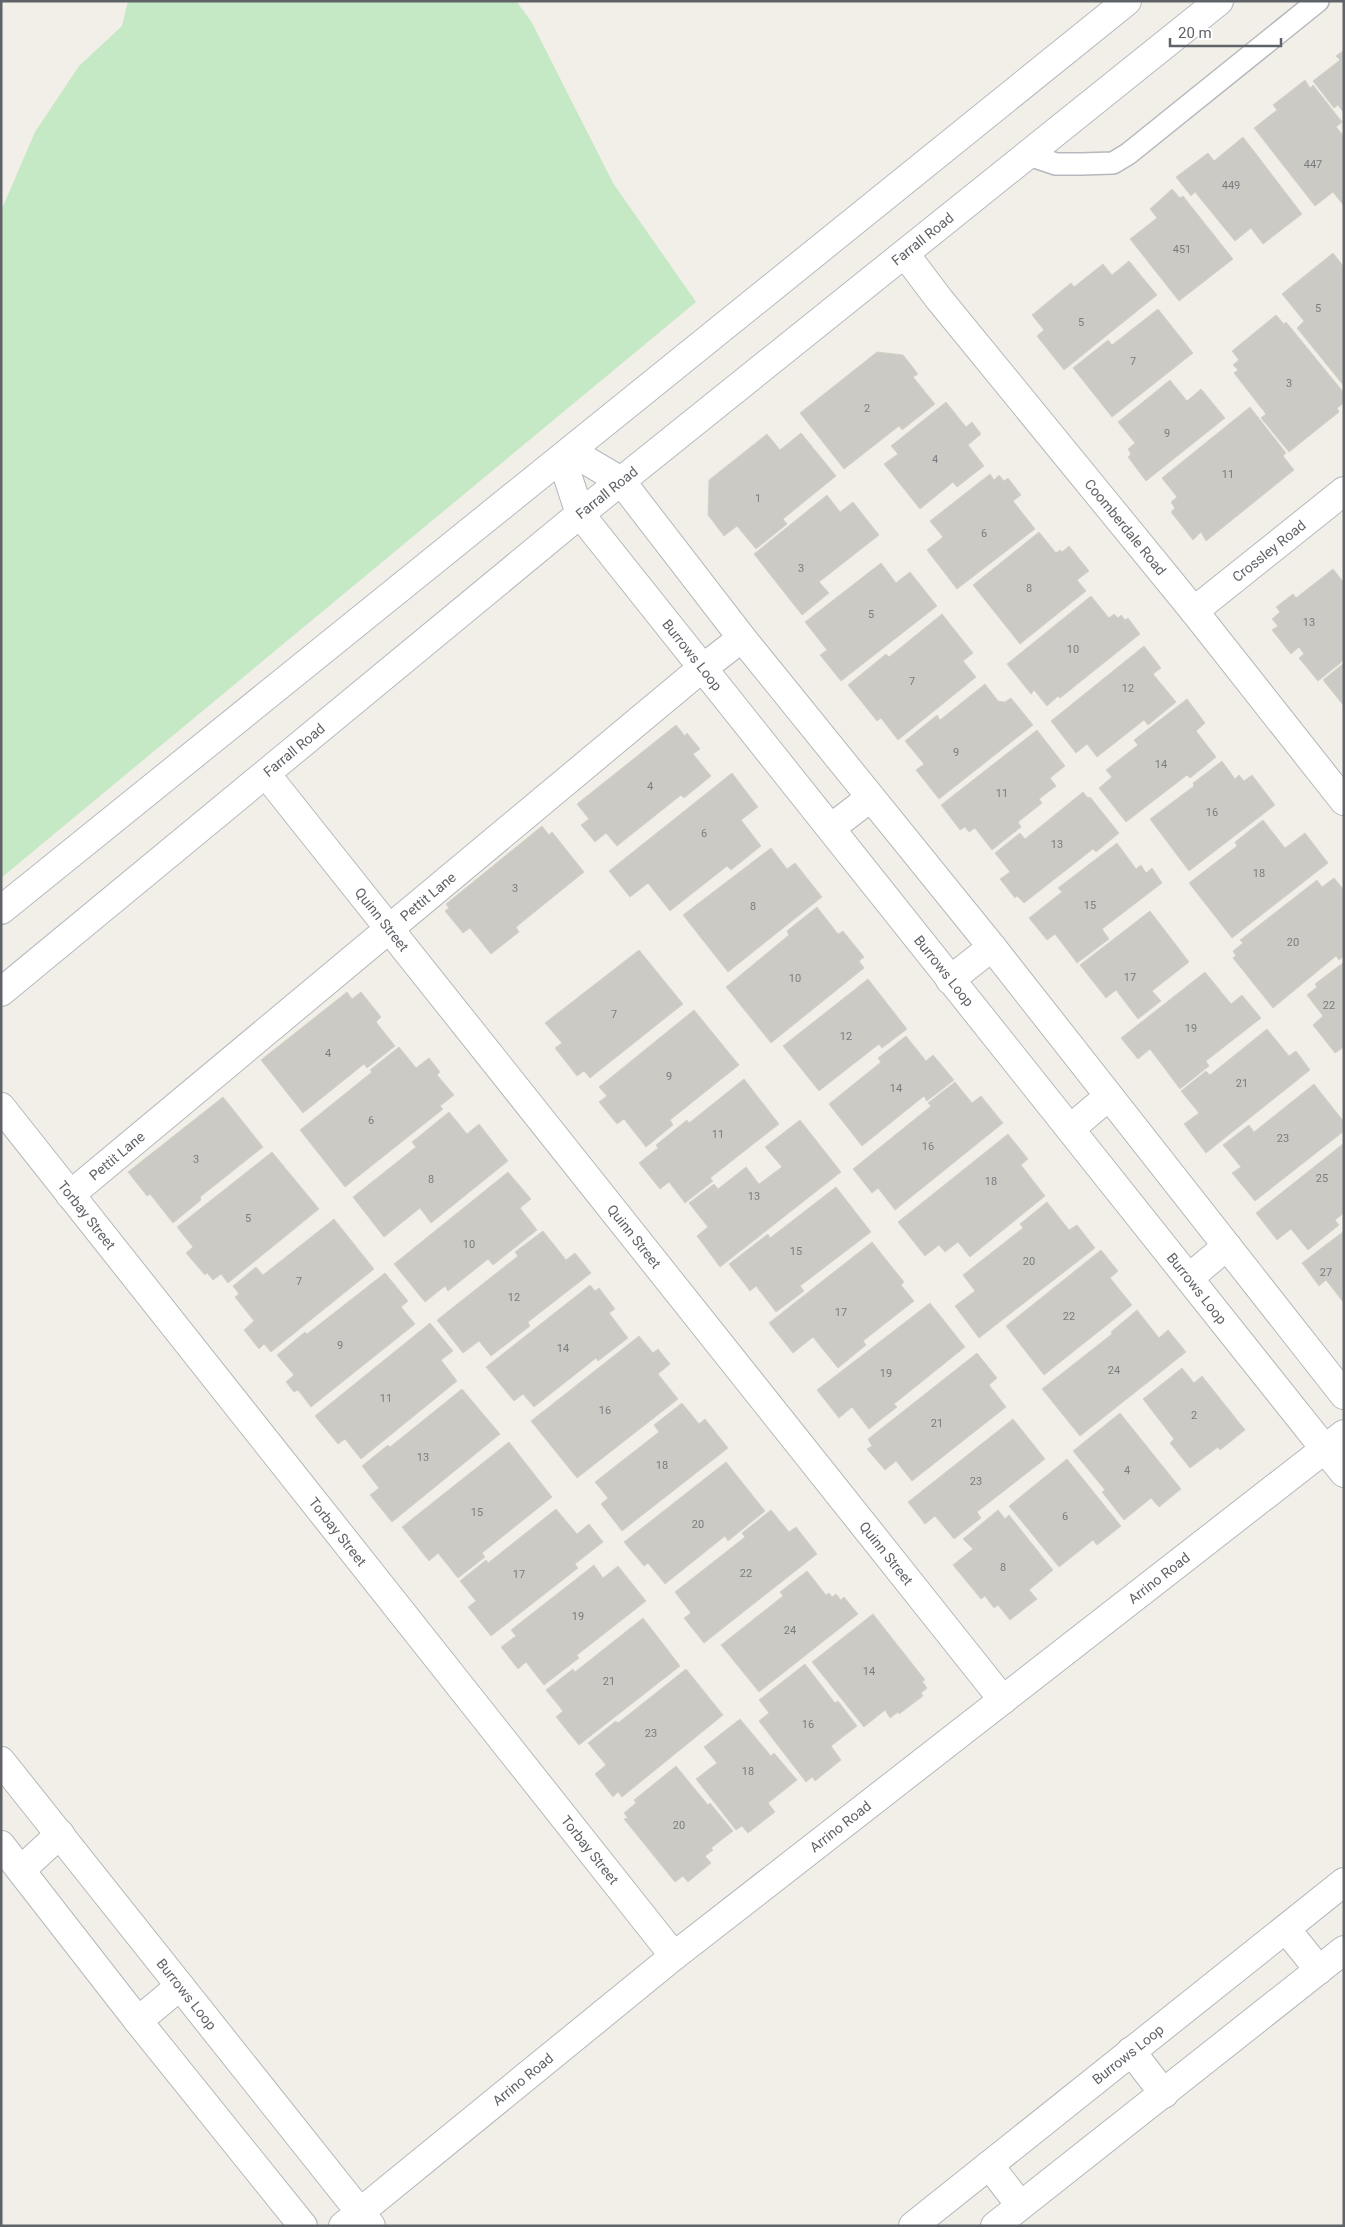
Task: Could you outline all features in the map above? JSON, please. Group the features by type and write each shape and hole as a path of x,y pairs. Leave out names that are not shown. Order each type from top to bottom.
{"street":[{"path":"1,910 1127,1"},
{"name":"Farrall Road","path":"1,992 580,514 1219,1"},
{"name":"Coomberdale Road","path":"905,254 1194,611 1344,801"},
{"path":"567,455 621,481 742,638 992,947 1344,1395"},
{"name":"Burrows Loop","path":"567,455 580,514 1189,1278 1334,1442 1344,1473"},
{"name":"Crossley Road","path":"1194,611 1344,491"},
{"name":"Pettit Lane","path":"70,1195 742,638"},
{"name":"Quinn Street","path":"266,774 389,931 1003,1700"},
{"path":"831,828 870,798"},
{"path":"950,980 992,947"},
{"path":"1070,1129 1109,1096"},
{"name":"Torbay Street","path":"1,1107 674,1956"},
{"path":"1189,1278 1227,1246"},
{"name":"Arrino Road","path":"358,2221 674,1956 1334,1442"},
{"name":"Burrows Loop","path":"1,1761 316,2158 358,2221"},
{"path":"21,1870 60,1834"},
{"path":"1,1845 138,2021 303,2226"},
{"name":"Burrows Loop","path":"913,2226 1344,1882"},
{"path":"1286,1929 1319,1970"},
{"path":"995,2226 1344,1950"},
{"path":"138,2021 180,1986"},
{"path":"1131,2051 1164,2094"},
{"path":"989,2165 1020,2205"}],"lane":[{"path":"1028,154 1056,164 1113,163 1128,154 1318,1"}],"green space":[{"path":"128,1 516,1 531,21 613,183 696,302 1,878 1,211 35,132 79,66 122,26"}],"building":[{"path":"1344,50 1344,113 1338,105 1334,108 1313,81 1340,60 1336,56"},
{"path":"1305,80 1310,88 1313,85 1342,122 1336,127 1344,136 1344,206 1333,192 1315,206 1254,128 1277,110 1273,105"},
{"path":"1243,137 1302,214 1263,244 1251,228 1235,241 1195,192 1191,196 1176,177 1208,153 1214,161"},
{"path":"1172,189 1180,198 1183,196 1233,259 1179,301 1130,239 1157,218 1150,209"},
{"path":"1333,253 1344,267 1344,386 1297,328 1304,321 1282,294"},
{"path":"1129,261 1157,295 1064,370 1037,336 1044,330 1032,315 1071,283 1074,287 1103,264 1112,275"},
{"path":"1158,309 1193,353 1112,417 1073,368 1108,340 1112,345"},
{"path":"1276,315 1284,324 1286,322 1344,393 1344,403 1337,408 1339,412 1289,452 1261,418 1266,414 1234,373 1238,370 1233,365 1239,360 1232,351"},
{"path":"877,352 903,355 918,374 913,377 935,404 902,430 899,426 844,469 800,413"},
{"path":"1170,380 1187,401 1201,389 1225,418 1146,481 1128,457 1131,454 1128,449 1135,443 1118,422"},
{"path":"946,402 966,427 972,422 981,434 968,445 984,466 957,487 953,482 920,509 884,464 898,454 891,446"},
{"path":"1250,407 1286,453 1283,456 1294,470 1206,541 1201,532 1193,540 1171,512 1175,508 1171,502 1177,497 1162,478"},
{"path":"801,433 836,476 783,519 787,524 756,549 737,526 724,536 708,515 709,480 767,434 780,450"},
{"path":"990,474 994,480 999,475 1004,481 1008,478 1021,495 1013,501 1035,529 957,589 927,550 943,537 930,521"},
{"path":"827,495 840,512 853,502 879,535 819,582 829,593 802,615 754,554"},
{"path":"1039,532 1056,553 1060,550 1062,552 1069,546 1089,571 1077,580 1086,591 1020,644 973,585"},
{"path":"881,563 896,583 910,572 937,606 841,681 820,655 827,650 805,622"},
{"path":"1333,569 1344,583 1344,660 1318,681 1299,658 1304,654 1299,647 1291,654 1272,630 1278,626 1272,619 1280,612 1276,607 1293,594 1296,598"},
{"path":"1091,596 1109,618 1114,614 1118,618 1121,615 1125,620 1128,618 1140,634 1060,698 1058,696 1047,706 1034,690 1031,694 1007,664"},
{"path":"942,614 973,653 963,661 976,677 898,740 881,718 877,721 848,685 886,654 889,657"},
{"path":"1144,646 1161,668 1153,674 1176,702 1148,725 1144,720 1097,757 1087,744 1076,753 1051,721"},
{"path":"1344,663 1344,706 1323,680"},
{"path":"985,684 998,701 1005,702 1011,698 1033,725 939,799 916,770 924,764 905,741 937,715 940,720"},
{"path":"1187,699 1205,723 1196,731 1216,757 1190,778 1187,775 1126,822 1099,788 1112,777 1106,770 1138,745 1134,740"},
{"path":"676,725 685,736 687,733 700,749 693,754 711,776 684,798 681,795 617,846 606,833 595,842 581,825 589,819 577,804"},
{"path":"1037,730 1065,766 1050,778 1056,786 1039,799 1042,803 1018,822 1021,827 992,850 975,828 969,832 965,827 960,830 941,805"},
{"path":"1222,761 1235,779 1239,775 1244,781 1252,775 1275,805 1189,871 1150,819 1194,786 1193,783"},
{"path":"732,773 758,807 741,820 761,846 731,870 727,866 670,911 648,883 630,897 609,871"},
{"path":"1083,792 1088,798 1090,797 1119,833 1096,852 1093,849 1024,903 1017,896 1015,898 1000,879 1010,872 995,853 1020,833 1025,839"},
{"path":"1263,820 1285,848 1305,833 1328,863 1232,938 1189,883 1237,846 1235,842"},
{"path":"542,826 549,835 552,832 584,872 516,927 519,932 491,954 470,928 463,933 445,911 449,908 446,904"},
{"path":"1117,843 1136,869 1141,865 1146,873 1152,868 1162,883 1102,929 1109,939 1077,963 1055,934 1047,940 1029,918 1062,892 1058,888"},
{"path":"771,848 787,869 795,863 822,897 728,972 683,915"},
{"path":"1334,878 1344,890 1344,956 1339,960 1336,956 1273,1008 1233,958 1236,956 1233,951 1243,943 1240,940 1317,880 1322,887"},
{"path":"817,907 838,934 843,931 864,957 859,961 864,968 771,1043 726,987 789,935 787,931"},
{"path":"1150,911 1189,962 1152,991 1161,1001 1138,1019 1116,990 1106,998 1080,965"},
{"path":"639,950 683,1004 590,1078 584,1071 577,1076 555,1048 562,1043 545,1023"},
{"path":"1344,962 1344,1047 1335,1053 1313,1025 1323,1016 1307,995 1317,987 1315,984"},
{"path":"1205,972 1231,1004 1242,995 1261,1018 1206,1061 1209,1066 1180,1089 1150,1049 1138,1059 1121,1038"},
{"path":"868,979 907,1029 882,1048 879,1044 819,1091 783,1046"},
{"path":"347,992 352,999 361,992 381,1017 376,1022 395,1046 367,1068 364,1064 303,1113 261,1060"},
{"path":"694,1010 739,1065 670,1120 673,1125 646,1147 624,1119 617,1124 599,1102 607,1096 599,1087"},
{"path":"1267,1029 1289,1056 1296,1051 1310,1070 1206,1153 1184,1124 1199,1113 1181,1091 1206,1071 1210,1075"},
{"path":"906,1036 926,1061 933,1055 954,1080 927,1101 924,1096 862,1146 829,1104 881,1062 878,1058"},
{"path":"399,1047 416,1068 429,1058 440,1072 437,1075 454,1095 440,1106 443,1109 345,1187 300,1130 372,1072 370,1070"},
{"path":"744,1079 779,1124 710,1178 713,1181 685,1203 669,1182 660,1189 639,1163 658,1148 656,1145 687,1120 689,1123"},
{"path":"955,1082 972,1103 981,1096 1003,1123 895,1210 878,1188 872,1193 853,1169 931,1106 928,1103"},
{"path":"1314,1084 1344,1122 1344,1131 1255,1201 1232,1173 1241,1167 1223,1145 1249,1125 1254,1132"},
{"path":"223,1097 263,1147 200,1197 201,1200 173,1223 150,1194 147,1196 128,1172"},
{"path":"449,1112 467,1134 479,1124 508,1161 431,1223 420,1208 384,1237 353,1197 416,1147 412,1142"},
{"path":"800,1120 841,1172 720,1267 697,1236 708,1227 689,1203 714,1184 718,1189 746,1167 759,1184 782,1167 765,1147"},
{"path":"1008,1134 1028,1159 1021,1165 1045,1196 970,1257 958,1242 945,1252 939,1245 925,1256 898,1222"},
{"path":"1344,1143 1344,1213 1335,1220 1339,1225 1308,1250 1291,1229 1277,1240 1256,1213"},
{"path":"272,1152 319,1209 228,1283 221,1274 213,1280 207,1273 205,1275 186,1253 193,1247 177,1227"},
{"path":"508,1172 531,1199 520,1208 537,1230 493,1265 488,1259 448,1291 445,1286 425,1302 394,1264"},
{"path":"836,1187 871,1232 800,1286 804,1291 776,1312 756,1286 750,1291 729,1264 768,1234 770,1238"},
{"path":"1047,1202 1069,1230 1077,1225 1095,1248 979,1338 955,1306 975,1291 963,1275 1023,1228 1020,1224"},
{"path":"334,1219 374,1269 271,1352 264,1344 259,1349 244,1330 254,1321 235,1297 239,1294 233,1286 256,1267 263,1275"},
{"path":"543,1231 566,1260 575,1253 591,1273 528,1322 530,1326 491,1356 479,1341 463,1353 437,1320 518,1256 515,1252"},
{"path":"1344,1231 1344,1303 1326,1280 1319,1286 1302,1263"},
{"path":"872,1242 904,1282 901,1285 914,1301 863,1341 866,1345 838,1368 813,1337 793,1353 769,1323"},
{"path":"1101,1250 1118,1271 1110,1278 1132,1305 1044,1375 1006,1326"},
{"path":"385,1273 408,1301 401,1307 415,1324 311,1407 298,1390 294,1392 286,1382 294,1375 277,1355"},
{"path":"590,1285 595,1291 599,1288 615,1309 609,1313 628,1338 598,1361 596,1358 534,1407 523,1394 514,1401 486,1367"},
{"path":"930,1303 965,1347 894,1404 897,1407 869,1429 852,1407 839,1418 817,1390"},
{"path":"1137,1310 1159,1338 1168,1330 1186,1352 1080,1436 1042,1389 1112,1334 1111,1332"},
{"path":"430,1323 453,1351 441,1360 457,1381 361,1459 345,1439 338,1444 315,1416"},
{"path":"639,1336 653,1353 658,1349 670,1364 658,1374 678,1399 577,1478 531,1421"},
{"path":"977,1353 997,1378 989,1385 1006,1407 912,1481 896,1461 885,1470 867,1449 872,1446 868,1439"},
{"path":"1182,1368 1194,1383 1202,1376 1245,1430 1220,1450 1218,1447 1190,1468 1170,1443 1174,1439 1143,1399"},
{"path":"462,1389 500,1434 392,1522 370,1495 379,1488 362,1466 388,1445 390,1447"},
{"path":"682,1403 699,1424 705,1419 728,1448 622,1531 601,1504 608,1498 595,1482 659,1432 654,1425"},
{"path":"1120,1413 1181,1489 1159,1507 1151,1498 1124,1520 1102,1492 1105,1490 1073,1451"},
{"path":"1013,1419 1045,1459 977,1512 981,1518 954,1539 935,1516 925,1524 908,1502"},
{"path":"509,1442 552,1497 482,1553 485,1557 458,1578 438,1553 429,1561 402,1527"},
{"path":"1067,1459 1121,1526 1097,1545 1093,1540 1059,1567 1009,1506"},
{"path":"726,1462 765,1511 728,1541 725,1536 665,1584 648,1563 644,1566 624,1542"},
{"path":"556,1509 577,1534 589,1524 603,1542 575,1564 578,1568 491,1636 468,1607 476,1601 460,1581 486,1560 488,1563"},
{"path":"771,1510 789,1532 796,1527 817,1554 704,1643 684,1618 691,1613 675,1592 745,1537 742,1533"},
{"path":"998,1510 1005,1519 1009,1515 1053,1570 1029,1590 1037,1599 1010,1620 998,1605 994,1608 985,1596 981,1599 953,1565 973,1549 963,1539"},
{"path":"594,1565 603,1578 618,1566 646,1601 577,1655 579,1658 544,1685 526,1662 518,1669 501,1647 516,1636 511,1630"},
{"path":"807,1571 826,1595 829,1593 832,1597 836,1594 841,1600 844,1597 858,1614 759,1692 721,1645 783,1596 780,1592"},
{"path":"873,1614 925,1680 922,1681 927,1688 921,1693 923,1696 899,1714 898,1712 890,1718 885,1710 864,1727 812,1662"},
{"path":"643,1618 680,1666 579,1745 556,1717 563,1711 546,1690 573,1669 575,1672"},
{"path":"805,1664 835,1703 838,1701 857,1726 831,1746 841,1760 815,1781 812,1777 806,1782 759,1721 769,1713 759,1700"},
{"path":"686,1669 723,1715 622,1797 618,1792 613,1797 595,1774 606,1765 588,1743 616,1721 618,1723"},
{"path":"740,1719 771,1756 774,1753 797,1780 768,1803 775,1812 748,1833 742,1826 736,1830 696,1779 717,1763 704,1747"},
{"path":"676,1766 708,1805 710,1803 733,1831 711,1848 713,1850 705,1856 711,1863 688,1882 683,1876 675,1882 624,1819 628,1818 624,1813 636,1803 634,1800"}]}
